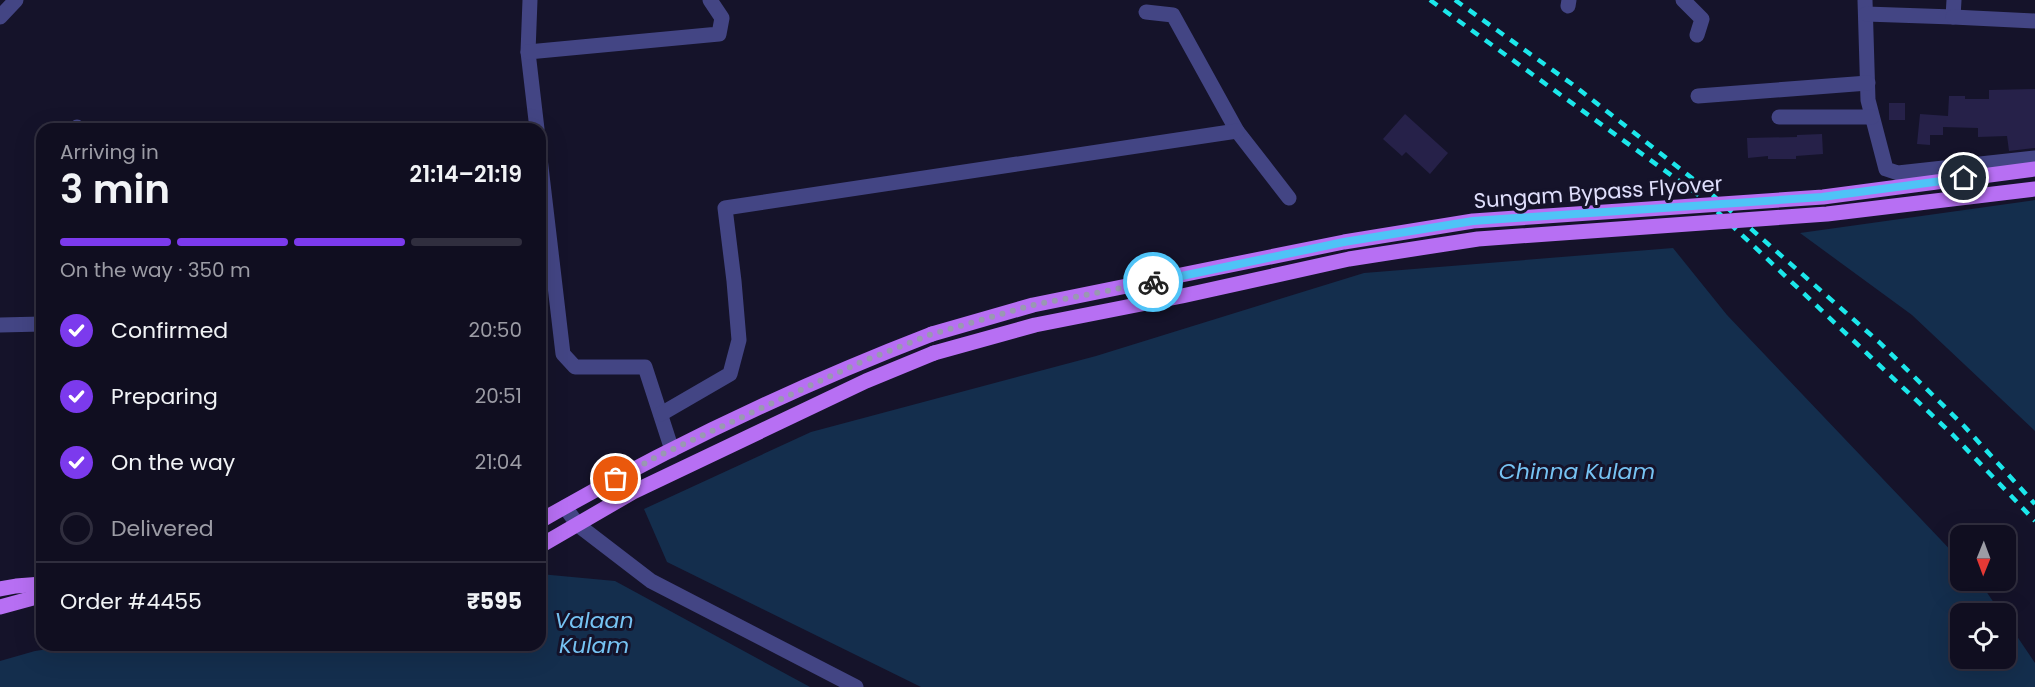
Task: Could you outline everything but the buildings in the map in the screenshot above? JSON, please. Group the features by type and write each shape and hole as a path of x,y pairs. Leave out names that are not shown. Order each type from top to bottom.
{"main road":[{"name":"Sungam Bypass Flyover","path":"546,518 672,450 861,362 932,334 1033,305 1344,242 1473,221 1822,197 2035,169"},
{"name":"Sungam Bypass Flyover","path":"546,543 633,492 866,381 934,353 1035,325 1182,296 1349,259 1478,239 1827,214 2035,189"},
{"path":"0,589 36,584"},
{"path":"0,607 36,598"}],"street":[{"path":"0,17 16,0"},
{"path":"530,0 528,52 536,123"},
{"path":"528,52 719,34 722,18 710,0"},
{"path":"1683,0 1702,19 1697,35"},
{"path":"1953,17 1954,0"},
{"path":"2035,21 1953,17 1865,7 1868,100 1886,169 1898,173 2035,158"},
{"path":"1146,12 1173,15 1237,131 1289,198"},
{"path":"1698,96 1868,83"},
{"path":"1779,117 1872,117"},
{"path":"661,414 730,374 739,340 724,208 1237,131"},
{"path":"546,209 563,354 575,367 645,368 672,450"},
{"path":"0,324 36,324"},
{"path":"565,507 578,525 651,581 856,687"}],"water":[{"path":"2035,200 2035,431 1912,315 1800,233"},
{"name":"Chinna Kulam","path":"1673,248 1727,315 1950,549 1950,591 1986,591 1994,603 1950,603 1950,669 2016,669 2016,635 2035,663 2035,687 921,687 667,562 644,509 811,432 1096,356 1364,273"},
{"name":"Valaan Kulam","path":"546,575 615,581 810,687 0,687 0,661 35,651 546,651"}],"railway":[{"path":"1430,0 1704,199 1952,434 2035,521"},
{"path":"1455,0 1572,84 1707,190 1879,342 1964,426 2035,504"}],"way so far":[{"path":"616,479 658,456 861,362 932,334 1033,305 1153,282"}],"route":[{"path":"1153,282 1344,242 1473,221 1822,197 1964,178"}]}
